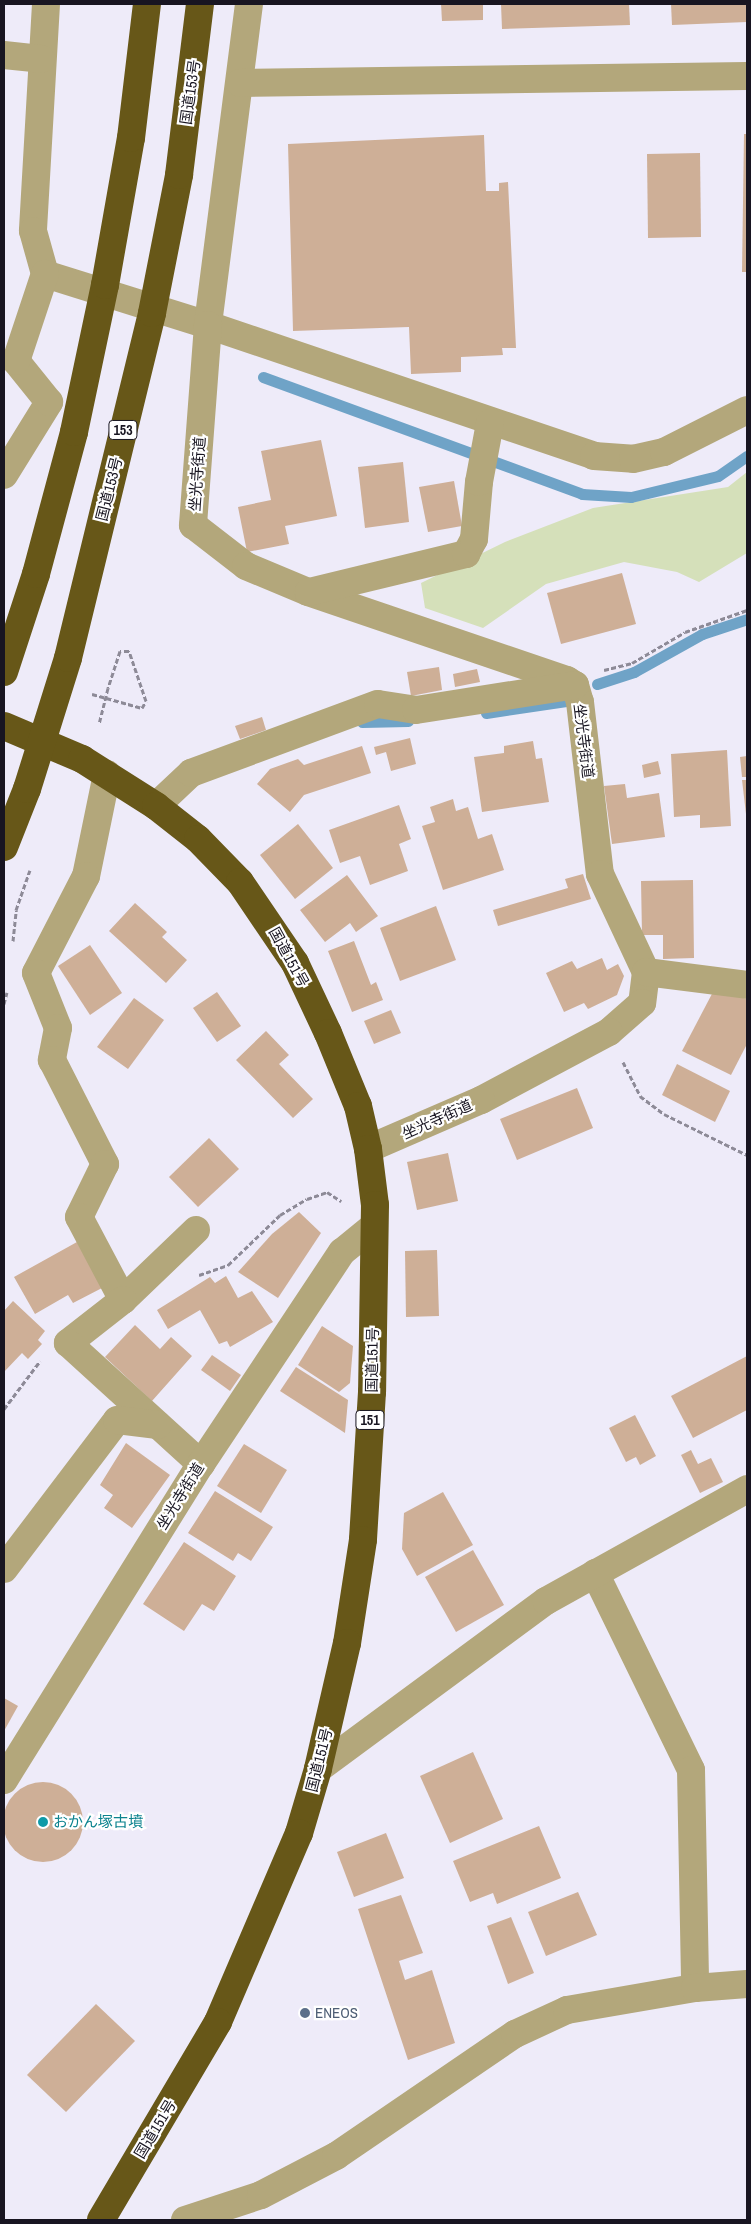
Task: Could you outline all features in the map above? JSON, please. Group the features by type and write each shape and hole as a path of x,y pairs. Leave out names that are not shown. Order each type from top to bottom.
{"highway":[{"path":"4,672 36,574 74,432 105,285 131,138 147,4"},
{"name":"国道153号","path":"4,847 27,789 68,658 152,313 179,175 200,4"},
{"name":"国道151号","path":"4,726 82,759 156,806 198,839 233,875 274,929 295,963 328,1033 358,1106 368,1149 374,1226 372,1392 362,1540 347,1643 318,1769 299,1833 218,2022 101,2220"}],"street":[{"path":"4,475 49,402 10,360 45,274 34,231 41,59 46,4"},
{"path":"208,324 249,4"},
{"path":"4,55 41,59"},
{"path":"240,83 747,76"},
{"path":"45,274 208,324 488,433 594,456 633,459 664,452 747,410"},
{"name":"坐光寺街道","path":"208,324 193,525 246,566 308,592 571,683 580,702 600,874 646,972 642,1003 609,1032 481,1100 368,1149"},
{"path":"308,592 466,554 474,539 479,482 488,433"},
{"path":"156,806 191,773 378,704 416,710 571,683"},
{"path":"107,774 86,876 36,973 58,1028 52,1060 104,1164 78,1217 123,1300"},
{"path":"646,972 745,980"},
{"name":"坐光寺街道","path":"4,1780 201,1464 342,1252 374,1226"},
{"path":"196,1230 123,1300 68,1343 201,1464"},
{"path":"4,1569 117,1420 158,1426"},
{"path":"318,1769 546,1601 747,1488"},
{"path":"595,1572 692,1770 695,1988"},
{"path":"185,2220 261,2195 336,2156 514,2034 567,2010 695,1988 747,1984"}],"path":[{"path":"571,683 632,663 684,632 747,610"},
{"path":"92,694 142,708 146,701 128,651 120,652 108,688 99,724"},
{"path":"609,1032 640,1096 664,1114 747,1155"},
{"path":"193,1277 228,1265 280,1214 307,1199 327,1192 349,1206"},
{"path":"4,1409 44,1356 68,1343"}],"green space":[{"path":"747,472 747,553 699,582 677,572 624,562 546,584 483,628 425,608 421,583 505,542 593,508 728,487"}],"building":[{"path":"441,4 483,4 483,20 442,21"},
{"path":"501,4 629,4 630,25 502,29"},
{"path":"671,4 747,4 747,22 672,25"},
{"path":"744,134 747,134 747,272 742,272"},
{"path":"484,135 486,191 499,191 499,183 508,182 516,348 502,348 503,355 461,357 461,372 411,374 409,327 293,331 288,144"},
{"path":"700,153 701,237 648,238 647,154"},
{"path":"321,440 337,516 285,526 289,544 247,552 238,507 271,500 261,451"},
{"path":"403,462 409,522 365,528 358,467"},
{"path":"454,481 462,526 428,532 419,487"},
{"path":"622,573 636,624 561,644 547,593"},
{"path":"439,667 442,690 411,696 407,672"},
{"path":"477,669 480,682 455,687 453,674"},
{"path":"262,717 266,730 240,739 235,726"},
{"path":"410,738 416,764 391,771 386,752 376,755 374,747"},
{"path":"533,741 536,759 542,758 549,802 482,812 474,757 504,753 504,746"},
{"path":"362,746 371,773 304,795 290,812 257,784 270,769 298,759 304,765"},
{"path":"727,750 731,826 700,828 700,815 674,817 671,754"},
{"path":"747,756 747,777 742,777 740,757"},
{"path":"658,761 661,774 644,778 642,765"},
{"path":"742,780 747,780 747,814 746,814"},
{"path":"625,784 627,798 659,793 665,837 612,844 604,786"},
{"path":"453,799 456,811 468,807 478,839 492,834 504,870 443,890 422,826 435,822 430,807"},
{"path":"399,805 411,839 399,844 408,871 370,885 360,856 340,863 329,830"},
{"path":"298,824 333,868 295,899 260,855"},
{"path":"583,874 591,899 498,926 493,910 568,888 565,879"},
{"path":"347,875 378,916 356,932 350,923 325,942 300,910"},
{"path":"693,880 694,958 663,959 663,935 642,935 641,881"},
{"path":"135,903 167,932 162,937 187,960 166,983 109,931"},
{"path":"436,906 456,960 400,981 380,928"},
{"path":"354,941 371,985 376,982 383,1000 352,1012 328,951"},
{"path":"90,945 122,993 90,1015 58,966"},
{"path":"602,958 607,970 618,964 624,976 617,995 588,1009 584,1003 564,1012 546,973 572,961 577,969"},
{"path":"714,990 747,999 747,1044 731,1075 682,1051"},
{"path":"217,992 241,1026 217,1042 193,1008"},
{"path":"134,998 164,1020 128,1069 97,1047"},
{"path":"391,1010 401,1033 374,1044 364,1021"},
{"path":"266,1031 289,1055 279,1064 313,1099 293,1118 236,1060"},
{"path":"677,1064 730,1091 715,1122 662,1095"},
{"path":"577,1088 593,1128 517,1160 500,1119"},
{"path":"209,1138 239,1169 198,1207 169,1177"},
{"path":"448,1153 458,1201 417,1210 407,1162"},
{"path":"299,1212 321,1233 278,1298 238,1272 272,1234"},
{"path":"77,1242 102,1288 73,1303 68,1295 35,1314 14,1277"},
{"path":"437,1250 439,1316 406,1317 405,1251"},
{"path":"226,1276 238,1298 252,1291 273,1322 230,1347 227,1341 219,1344 200,1310 168,1329 157,1310 210,1277 215,1283"},
{"path":"13,1301 45,1331 38,1340 42,1344 28,1359 22,1353 4,1372 4,1311"},
{"path":"135,1325 160,1349 171,1337 192,1356 152,1401 105,1357"},
{"path":"322,1326 353,1346 350,1383 339,1392 298,1365"},
{"path":"212,1355 241,1375 230,1391 201,1370"},
{"path":"747,1356 747,1410 693,1438 671,1396"},
{"path":"296,1367 348,1400 345,1433 280,1391"},
{"path":"635,1415 656,1456 640,1465 636,1457 626,1462 609,1428"},
{"path":"126,1443 170,1475 132,1528 104,1508 113,1495 100,1485"},
{"path":"244,1444 287,1470 261,1513 217,1486"},
{"path":"691,1450 698,1464 711,1458 723,1482 700,1493 681,1455"},
{"path":"215,1491 273,1527 251,1561 238,1553 233,1561 188,1533"},
{"path":"443,1492 473,1545 417,1576 402,1549 404,1513"},
{"path":"184,1542 236,1576 214,1611 202,1604 184,1631 143,1604"},
{"path":"473,1550 504,1605 456,1632 425,1577"},
{"path":"4,1698 18,1706 4,1731"},
{"path":"473,1752 503,1819 450,1843 420,1776"},
{"name":"おかん塚古墳","path":"43,1782 58,1785 71,1794 80,1807 83,1822 80,1837 71,1850 58,1859 43,1862 28,1859 15,1850 6,1837 3,1822 6,1807 15,1794 28,1785"},
{"path":"539,1826 561,1878 497,1904 493,1893 470,1902 453,1861"},
{"path":"386,1833 404,1878 354,1897 337,1852"},
{"path":"578,1892 597,1935 546,1956 528,1912"},
{"path":"401,1895 423,1953 399,1961 405,1980 432,1970 455,2043 408,2060 358,1909"},
{"path":"511,1917 534,1973 508,1984 487,1926"},
{"path":"96,2004 135,2041 66,2112 27,2075"}],"waterway":[{"path":"263,377 582,494 631,497 718,476 747,456"},
{"path":"597,684 634,672 702,634 747,619"},
{"path":"486,713 566,701"},
{"path":"362,722 408,721"}],"place":[{"name":"おかん塚古墳","path":"43,1822"},
{"name":"ENEOS","path":"305,2013"}]}
